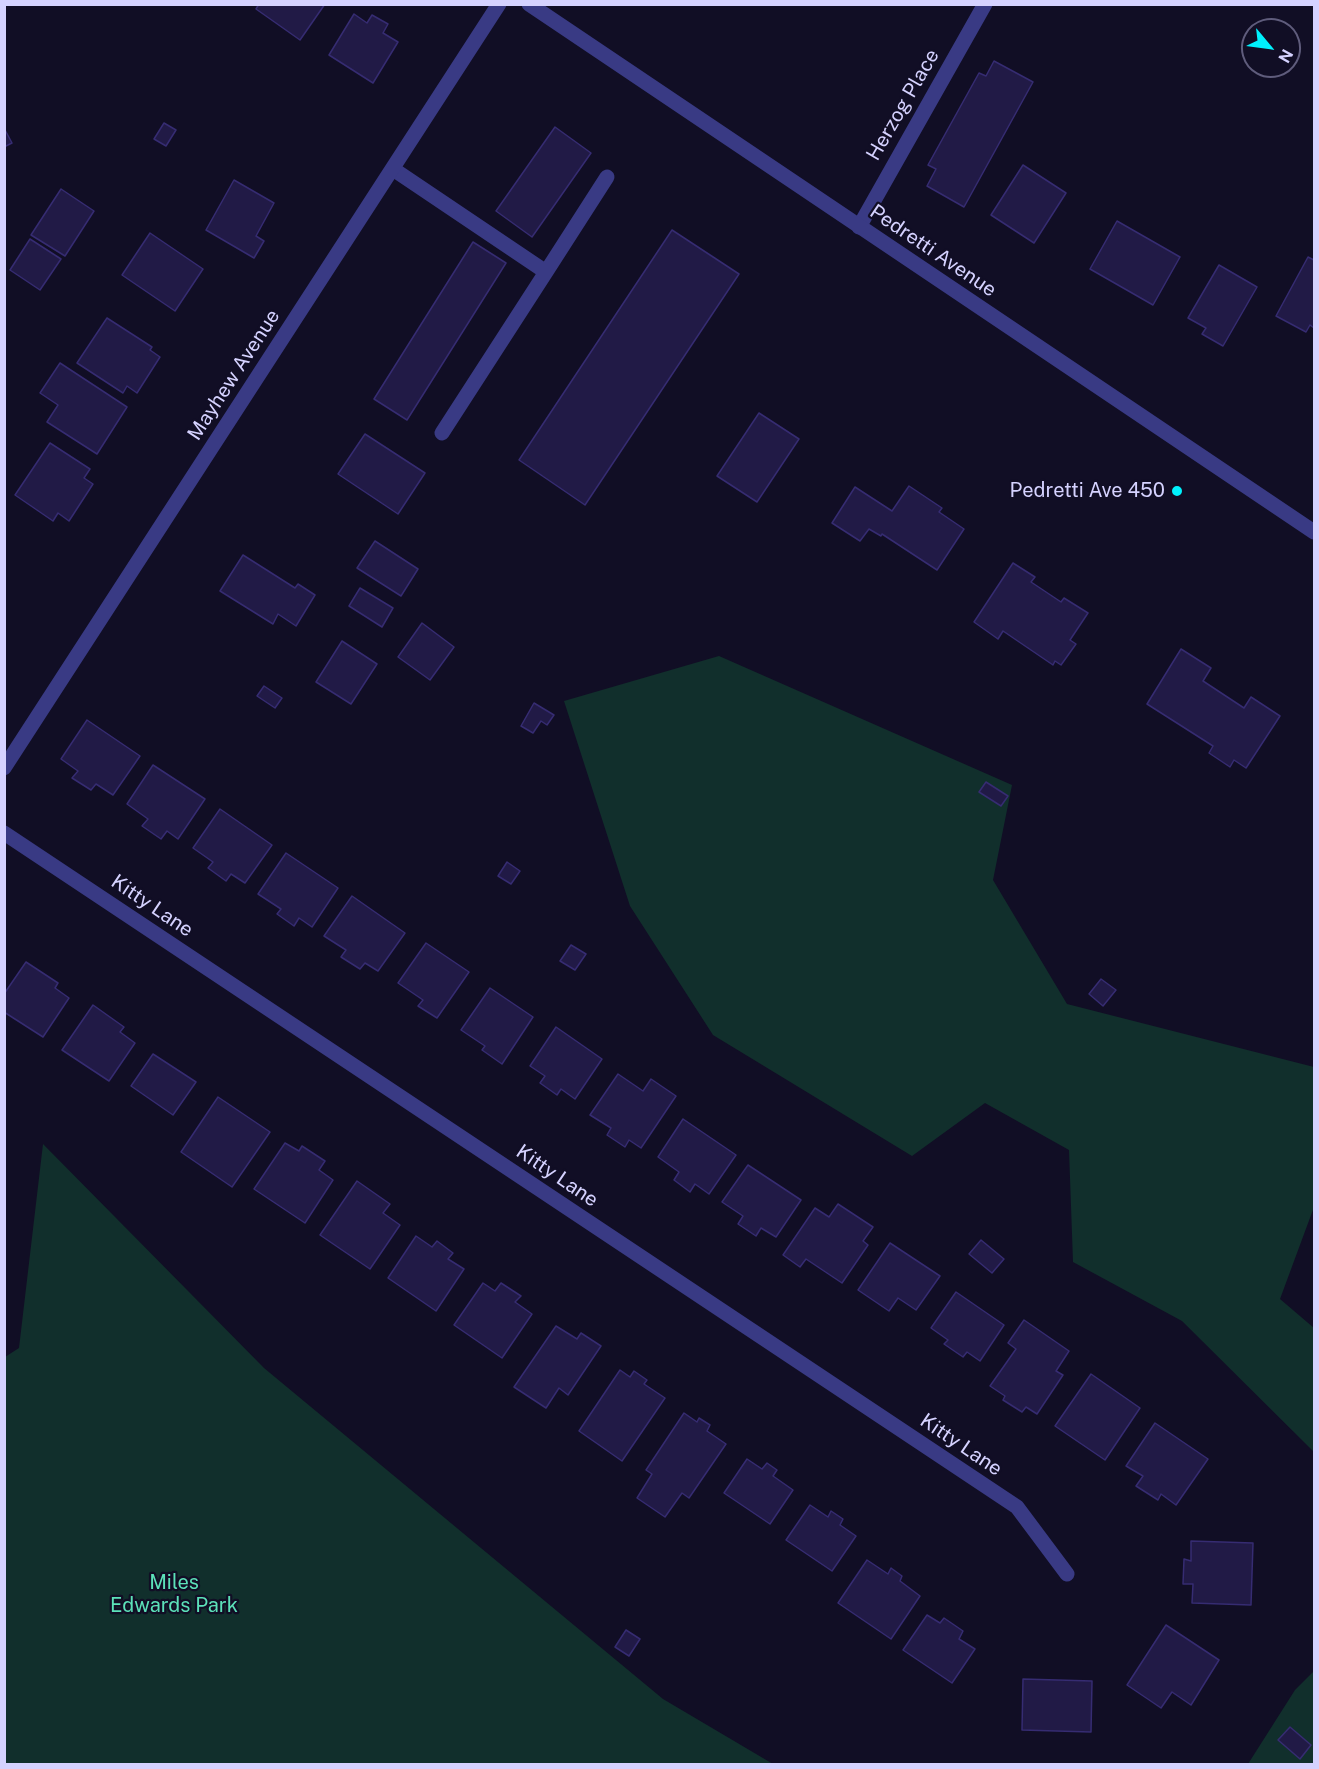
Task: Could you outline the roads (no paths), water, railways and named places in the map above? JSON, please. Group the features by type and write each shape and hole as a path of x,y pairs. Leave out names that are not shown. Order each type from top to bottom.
{"street":[{"name":"Mayhew Avenue","path":"4,768 499,4"},
{"name":"Pedretti Avenue","path":"528,4 1314,532"},
{"name":"Herzog Place","path":"859,227 985,4"},
{"path":"393,169 546,272"},
{"path":"442,433 607,177"},
{"name":"Kitty Lane","path":"4,833 1017,1508 1067,1574"}],"place":[{"name":"Pedretti Ave 450","path":"1177,491"}],"park label":[{"name":"Miles Edwards Park","path":"174,1594"}]}
